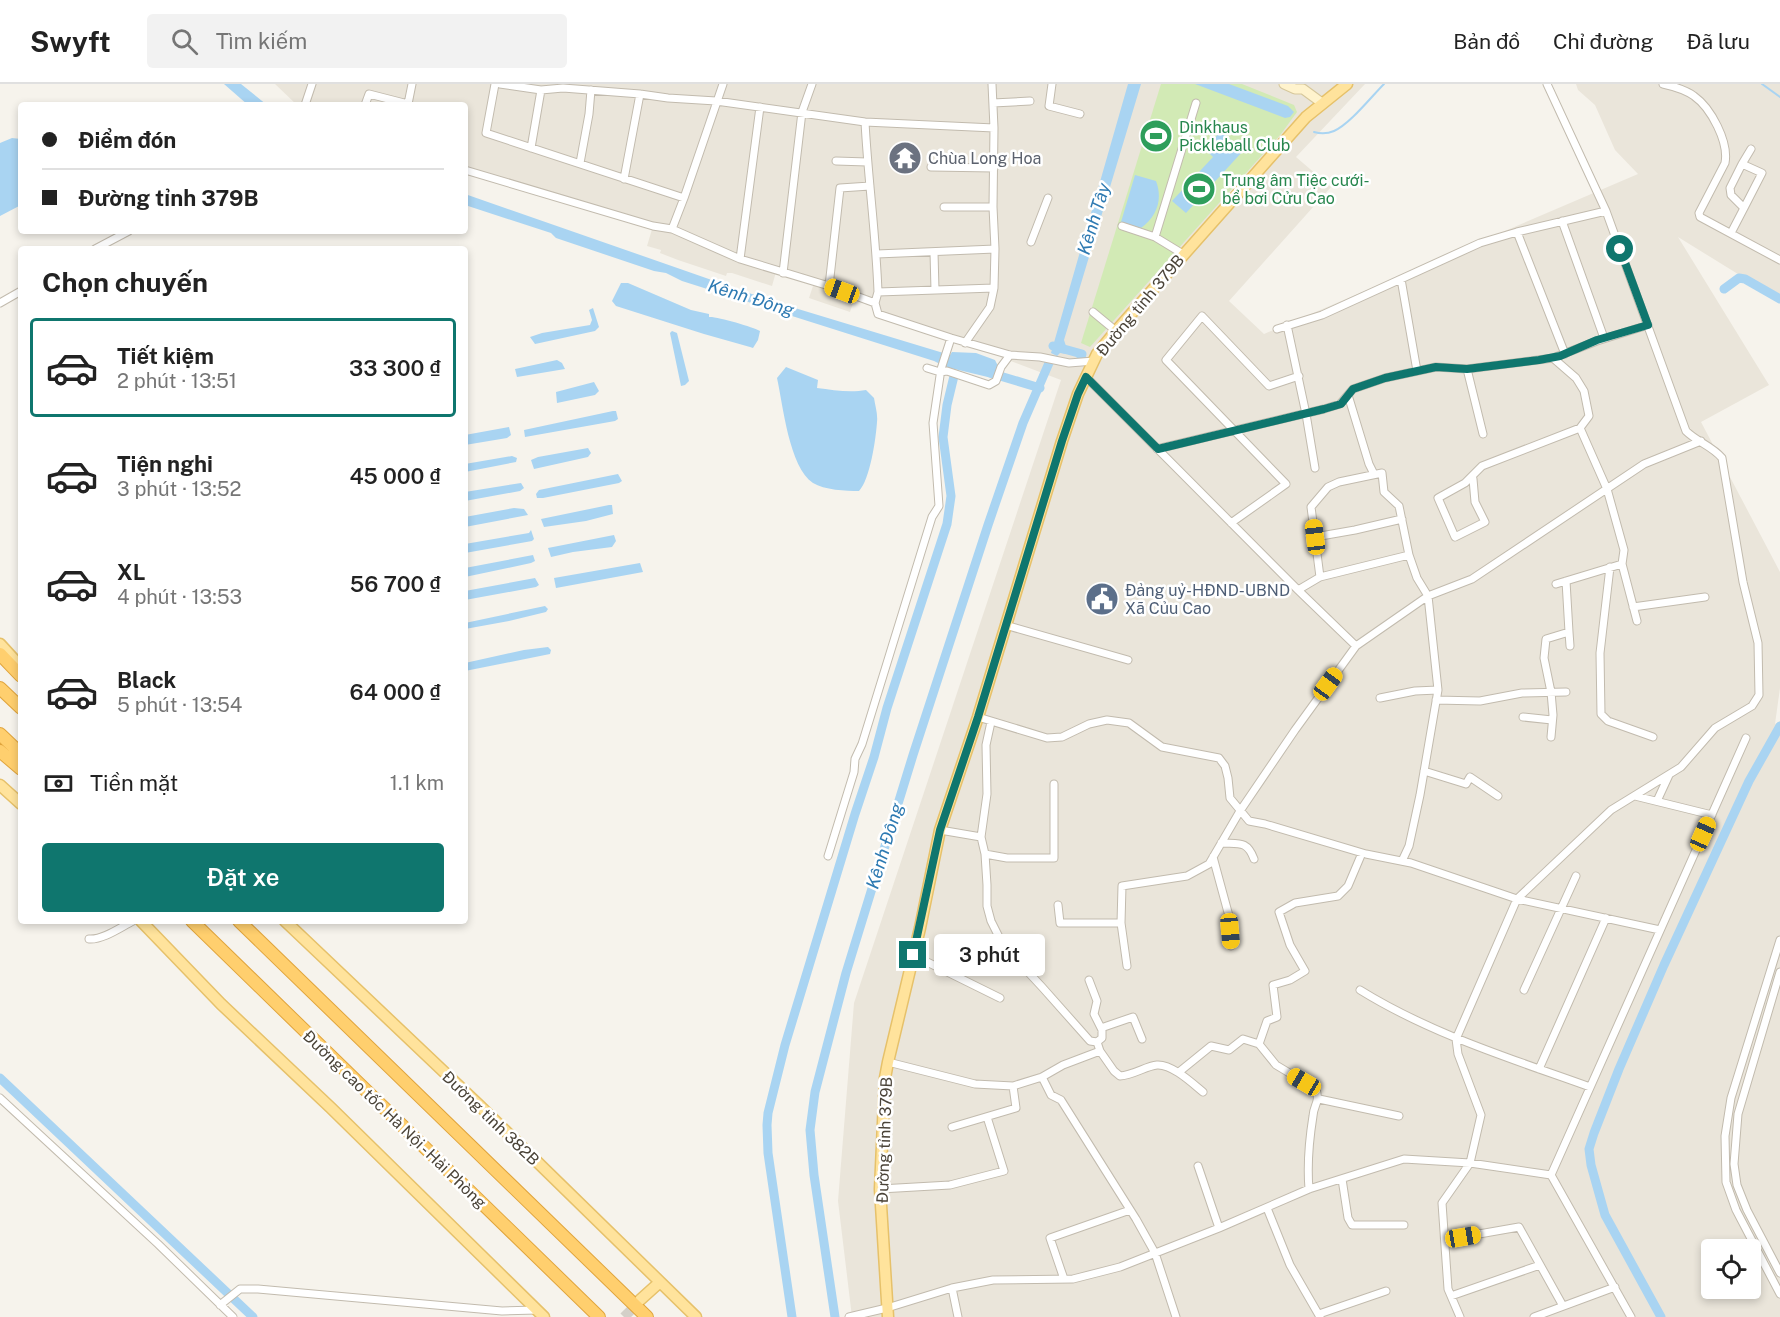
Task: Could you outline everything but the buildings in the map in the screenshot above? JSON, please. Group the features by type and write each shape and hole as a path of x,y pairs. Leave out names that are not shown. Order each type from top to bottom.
{"highway":[{"path":"0,654 18,673"},
{"path":"0,688 18,705"},
{"path":"0,734 18,751"},
{"path":"0,752 18,767"},
{"path":"184,924 588,1317"},
{"name":"Đường cao tốc Hà Nội - Hải Phòng","path":"195,924 600,1317"},
{"name":"Đường cao tốc Hà Nội - Hải Phòng","path":"242,924 647,1317"},
{"path":"252,924 393,1071"}],"main road":[{"path":"1284,84 1295,89 1302,87 1322,103"},
{"name":"Đường tỉnh 379B","path":"887,1312 880,1189 885,1078 888,1062 940,830 978,717 1078,394 1102,347 1306,117 1347,84"},
{"path":"0,644 18,664"},
{"path":"0,785 18,801"},
{"path":"144,924 221,1004 331,1108 540,1314"},
{"name":"Đường tỉnh 382B","path":"288,924 481,1107 696,1317"},
{"path":"640,1300 660,1282"}],"street":[{"path":"306,102 312,84"},
{"path":"409,102 412,84"},
{"path":"495,84 486,133 684,198"},
{"path":"500,84 542,90 563,86 614,93 716,101 865,122 994,128"},
{"path":"613,84 614,93"},
{"path":"672,229 723,84"},
{"path":"783,273 802,112 812,84"},
{"path":"965,343 990,307 994,288 992,84"},
{"path":"1052,84 1050,106 1080,114"},
{"path":"1460,1317 1448,1289 1442,1203 1470,1163 1481,1115 1458,1054 1456,1039 1517,899 1611,810 1681,767 1715,728 1752,706 1759,695 1758,643 1743,582 1722,458 1716,451 1686,431 1606,211 1547,84"},
{"path":"1663,84 1693,95 1705,107 1720,130 1725,146 1725,163 1699,213 1700,217 1780,260"},
{"path":"531,148 542,90"},
{"path":"580,163 591,90"},
{"path":"366,102 369,93 399,102"},
{"path":"624,179 640,94"},
{"path":"993,103 1030,101"},
{"path":"1155,237 1196,103"},
{"path":"740,259 760,107"},
{"path":"865,122 877,254 878,292 875,303 878,314 965,343 1010,355 1040,357 1069,363 1094,361"},
{"path":"1744,207 1731,195 1730,188 1751,148"},
{"path":"836,161 867,162"},
{"path":"1731,233 1762,173 1742,164"},
{"path":"931,166 994,168"},
{"path":"468,171 653,226 672,229 740,259 829,286 875,303"},
{"path":"829,286 840,188 870,186"},
{"path":"1031,242 1048,198"},
{"path":"944,207 993,207"},
{"path":"1277,329 1322,315 1480,243 1606,211"},
{"path":"1562,221 1604,338"},
{"path":"1122,226 1155,237 1183,254"},
{"path":"1517,232 1565,354"},
{"path":"101,246 123,234"},
{"path":"877,254 995,249"},
{"path":"934,252 935,290"},
{"path":"1401,279 1417,371"},
{"path":"878,292 994,288"},
{"path":"0,303 18,293"},
{"path":"1093,312 1116,331"},
{"path":"1231,523 1286,484 1166,360 1202,316 1269,386 1299,376"},
{"path":"1287,325 1299,376 1315,468"},
{"path":"1158,449 1341,404 1353,389 1385,378 1436,367 1467,369 1553,358 1604,338 1648,325"},
{"path":"828,856 854,772 855,759 862,744 933,517 939,506 933,423 941,370 951,338"},
{"path":"927,368 947,371 989,385 996,381 1001,367 1010,355"},
{"path":"1473,479 1475,502 1485,522 1455,537 1438,498 1465,483 1482,466 1580,428 1589,416 1584,391 1576,378 1553,358"},
{"path":"1467,369 1484,434"},
{"path":"1086,377 1356,646"},
{"path":"1348,395 1374,474"},
{"path":"1580,428 1607,489 1624,550 1622,564 1637,621"},
{"path":"1126,966 1121,923 1122,886 1188,876 1209,864 1240,811 1356,646 1428,596 1472,579 1644,464 1701,441"},
{"path":"1320,577 1311,507 1328,487 1339,482 1382,472 1384,492 1399,506 1409,555 1417,578 1428,596 1438,690 1409,846 1402,861"},
{"path":"1315,537 1402,519"},
{"path":"1298,590 1320,577 1409,555"},
{"path":"1556,584 1622,564"},
{"path":"1610,567 1600,653 1601,714 1608,721 1653,737"},
{"path":"1566,581 1570,646"},
{"path":"1633,607 1705,597"},
{"path":"1005,625 1128,660"},
{"path":"1551,737 1551,692 1544,658 1546,639 1569,632"},
{"path":"1380,698 1415,691 1438,690"},
{"path":"1436,700 1480,701 1522,693 1566,692"},
{"path":"978,717 1047,738 1062,737 1089,724 1107,720 1129,723 1162,747 1220,758 1225,766 1230,798 1250,821 1362,853 1402,861 1517,899 1660,930"},
{"path":"1523,717 1552,720"},
{"path":"991,722 986,746 987,794 981,837 985,854 987,906 991,921 1003,945 1090,1041 1097,1042 1102,1038 1101,1028 1094,1014 1097,1001 1089,980"},
{"path":"1551,1175 1746,738"},
{"path":"1424,771 1466,784 1470,777 1498,796"},
{"path":"1658,801 1669,775"},
{"path":"985,854 1007,858 1054,858 1054,784"},
{"path":"1635,796 1712,815"},
{"path":"940,830 981,837"},
{"path":"1221,843 1247,846 1254,859"},
{"path":"1259,1044 1267,1021 1277,1017 1274,985 1290,980 1305,971 1290,945 1279,912 1295,903 1338,896 1348,886 1362,853"},
{"path":"1214,856 1228,916 1231,946"},
{"path":"1524,990 1576,876"},
{"path":"1058,905 1059,923 1121,923"},
{"path":"1539,1069 1606,918"},
{"path":"89,939 93,940 127,924"},
{"path":"1780,940 1731,1098 1725,1136 1726,1182 1736,1210 1780,1294"},
{"path":"913,955 1000,998"},
{"path":"1780,972 1738,1114 1734,1164 1737,1185 1747,1210 1780,1273"},
{"path":"1766,983 1775,986"},
{"path":"1360,990 1388,1007 1456,1039 1590,1087"},
{"path":"1101,1028 1133,1017 1142,1038"},
{"path":"1179,1072 1211,1046 1228,1050 1244,1039 1259,1044 1276,1065 1316,1089 1319,1099 1313,1113 1307,1167 1309,1189"},
{"path":"1097,1042 1100,1051 1120,1076 1158,1065 1179,1072 1203,1092"},
{"path":"888,1062 975,1084 1014,1086 1042,1077 1063,1065 1100,1051"},
{"path":"1042,1077 1051,1095 1061,1100 1155,1253 1176,1317"},
{"path":"952,1127 1016,1108 1014,1086"},
{"path":"0,1098 222,1304 233,1317"},
{"path":"1319,1099 1399,1116"},
{"path":"880,1189 950,1185 1004,1171 987,1117"},
{"path":"853,1316 887,1312 952,1288 993,1280 1073,1279 1120,1267 1309,1189 1404,1159 1470,1163 1551,1175"},
{"path":"1198,1166 1219,1228"},
{"path":"1551,1175 1631,1317"},
{"path":"1342,1179 1348,1218 1352,1224 1404,1225"},
{"path":"1267,1208 1290,1265 1319,1316 1386,1291"},
{"path":"1064,1279 1050,1238 1130,1210"},
{"path":"1444,1240 1519,1227 1563,1306"},
{"path":"1750,1237 1759,1233"},
{"path":"1451,1296 1540,1265"},
{"path":"1534,1317 1615,1287"},
{"path":"952,1288 958,1317"},
{"path":"222,1304 240,1289 258,1289 540,1314"}],"shaded area":[{"path":"275,84 1365,84 1296,157 1331,187 1229,301 1264,334 1638,174 1615,150 1595,105 1578,90 1576,84 1780,84 1780,300 1678,237 1769,385 1701,422 1780,572 1780,688 1775,724 1780,721 1780,1317 852,1317 838,1201 854,1003 1061,380 1000,357 1000,353 878,314 875,303 855,297 850,312 809,298 814,283 776,272 772,286 732,273 727,273 726,276 678,260 660,253 661,250 647,246 653,226 468,171 468,102 294,102"}],"green space":[{"path":"1161,84 1242,84 1294,105 1297,112 1281,134 1090,347 1081,343"}],"water":[{"path":"224,84 241,84 263,102 245,102"},
{"name":"Kênh Tây","path":"1128,84 1141,84 1064,340 1066,354 1060,353 1057,356 1051,353"},
{"path":"1195,84 1229,84 1288,106 1294,112 1290,117 1285,118"},
{"path":"1221,131 1243,151 1186,213 1172,201 1213,157 1205,149"},
{"path":"12,138 18,139 18,207 0,216 0,143"},
{"path":"1135,175 1156,181 1159,194 1155,213 1141,228 1121,222"},
{"path":"468,195 775,302 950,355 952,352 976,353 995,360 998,366 996,379 946,367 934,361 682,281 666,273 556,238 551,233 468,206"},
{"path":"621,283 628,283 691,310 709,314 709,317 756,329 760,331 758,340 753,348 616,306 612,301"},
{"path":"593,308 599,327 595,331 535,344 530,337 590,325 592,320 589,310"},
{"path":"672,331 677,333 689,381 681,386 670,333"},
{"path":"557,360 565,369 517,377 515,369"},
{"path":"786,367 818,380 817,388 866,390 874,398 877,419 874,448 866,478 859,491 835,490 813,483 798,464 788,435 777,378"},
{"path":"594,382 599,391 595,395 557,403 556,392"},
{"path":"616,411 618,419 615,421 525,437 524,430"},
{"path":"509,427 511,435 507,438 468,444 468,434"},
{"path":"588,448 591,453 588,457 534,469 531,460 538,457"},
{"path":"512,456 517,458 516,462 468,471 468,463"},
{"path":"618,474 622,481 619,483 537,498 536,494 539,490"},
{"path":"521,483 524,488 520,491 468,500 468,492"},
{"path":"612,505 613,514 586,521 544,527 541,519"},
{"path":"514,508 524,509 528,515 468,526 468,516"},
{"path":"531,530 534,539 532,541 468,552 468,543 529,533"},
{"path":"614,535 616,541 612,547 551,557 548,548"},
{"path":"533,555 535,561 468,576 468,567"},
{"path":"640,563 643,572 556,588 554,578"},
{"path":"535,578 539,585 468,599 468,590"},
{"path":"545,606 548,609 546,612 509,621 468,628 468,622"},
{"path":"548,647 551,650 550,654 468,670 468,662"}],"waterway":[{"path":"1314,132 1326,133 1340,128 1384,84"},
{"path":"1762,84 1780,97"},
{"path":"1724,289 1739,278 1745,279 1780,299"},
{"path":"1053,346 1082,354 1081,358"},
{"name":"Kênh Đông","path":"835,1317 814,1175 810,1130 815,1092 846,973 913,755 1023,423 1049,363"},
{"name":"Kênh Đông","path":"990,373 1040,388"},
{"path":"792,1317 768,1153 768,1113 785,1045 887,708 947,524 951,496 943,437 954,376"},
{"path":"1661,1317 1605,1215 1591,1165 1589,1149 1619,1069 1664,965 1749,781 1780,726"},
{"path":"0,1078 253,1317"}],"tunnel":[{"path":"624,1317 640,1301"}],"place":[{"name":"Dinkhaus Pickleball Club","path":"1156,136"},
{"name":"Chùa Long Hoa","path":"905,158"},
{"name":"Trung âm Tiệc cưới- bể bơi Cửu Cao","path":"1199,189"},
{"name":"Đảng uỷ-HĐND-UBND Xã Củu Cao","path":"1102,599"}],"route":[{"path":"913,955 940,830 978,717 1062,441 1086,377 1158,449 1341,404 1353,389 1385,378 1436,367 1467,369 1560,356 1597,340 1648,325 1620,249"}]}
